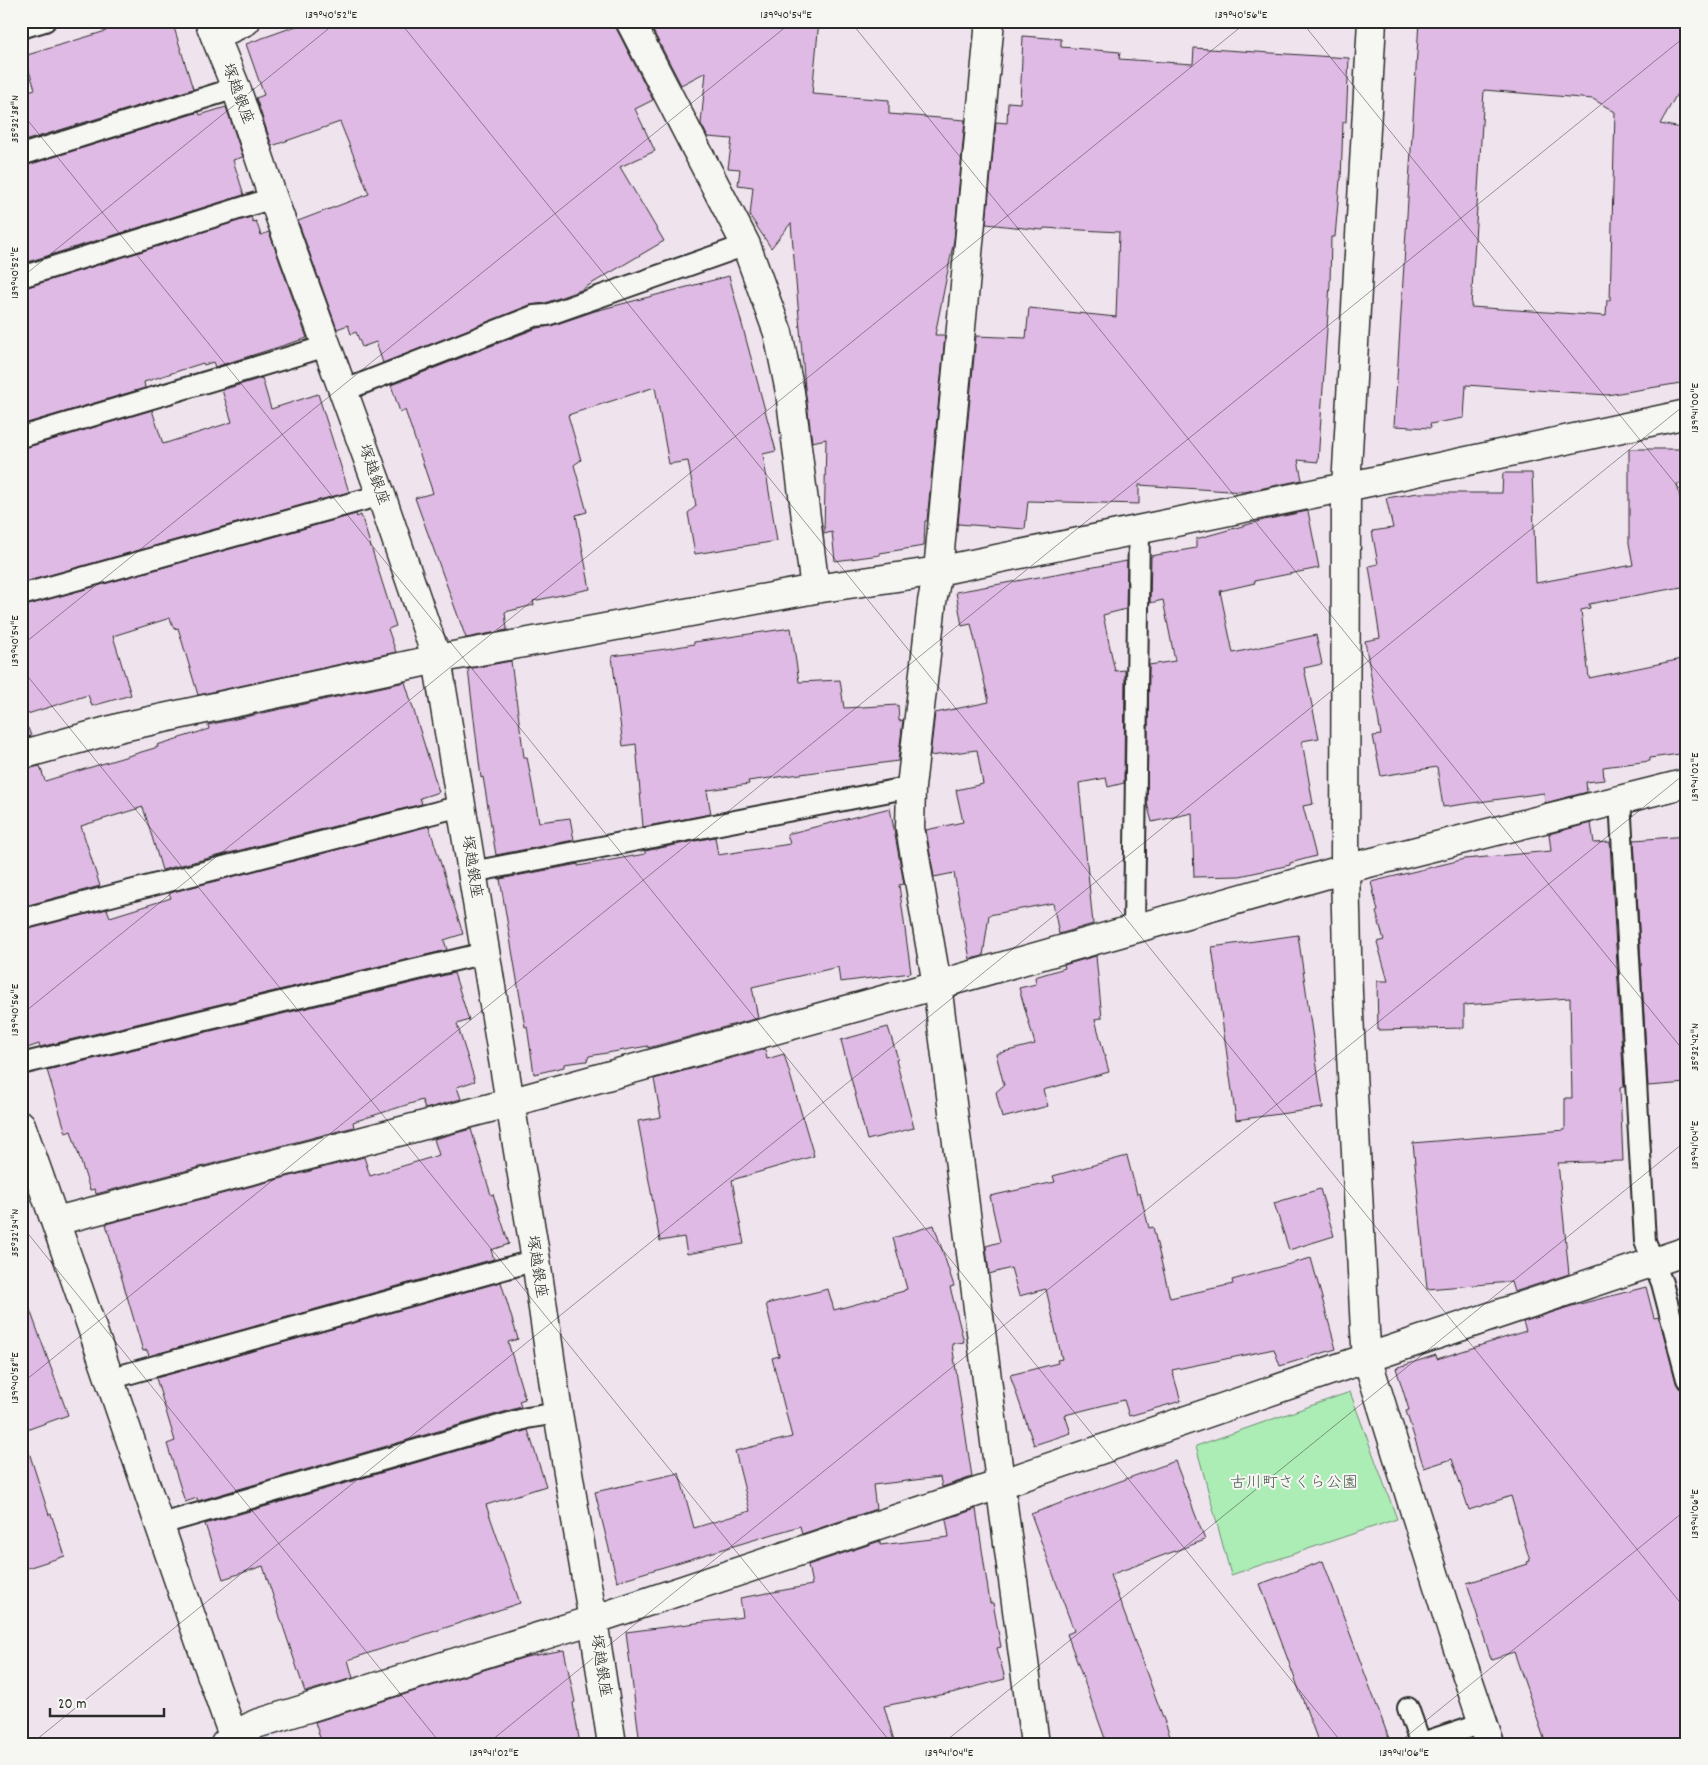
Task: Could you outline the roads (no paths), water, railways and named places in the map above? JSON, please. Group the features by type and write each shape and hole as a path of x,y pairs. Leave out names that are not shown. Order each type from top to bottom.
{"street":[{"path":"212,29 246,21"},
{"path":"630,21 746,245 778,333 790,392 815,589"},
{"path":"990,21 938,571 932,602 911,787 910,828 937,985 1034,1744"},
{"path":"1372,21 1346,487 1345,869 1348,994 1367,1358 1452,1631 1487,1734"},
{"name":"塚越銀座","path":"212,29 236,88 273,198 344,391 437,659 536,1260 558,1413 612,1744"},
{"path":"21,755 122,727 437,659 815,589 938,571 1687,414"},
{"path":"56,1221 509,1103 1134,930 1345,869 1687,783"},
{"path":"21,1126 56,1221 231,1741 256,1724 593,1620 1000,1484 1367,1358 1687,1252"}],"lane":[{"path":"21,28 45,21"},
{"path":"21,155 236,88"},
{"path":"21,277 273,198"},
{"path":"344,391 534,316 547,315 746,245"},
{"path":"21,437 327,346"},
{"path":"21,595 380,495"},
{"path":"1134,930 1139,530"},
{"path":"472,872 911,787"},
{"path":"1620,800 1646,1241 1662,1283 1687,1379"},
{"path":"21,919 461,806"},
{"path":"21,1064 485,953"},
{"path":"109,1379 536,1260"},
{"path":"158,1526 527,1418 558,1413"},
{"path":"1408,1708 1419,1743 1487,1734"}],"park label":[{"name":"古川町さくら公園","path":"1294,1483"}]}
